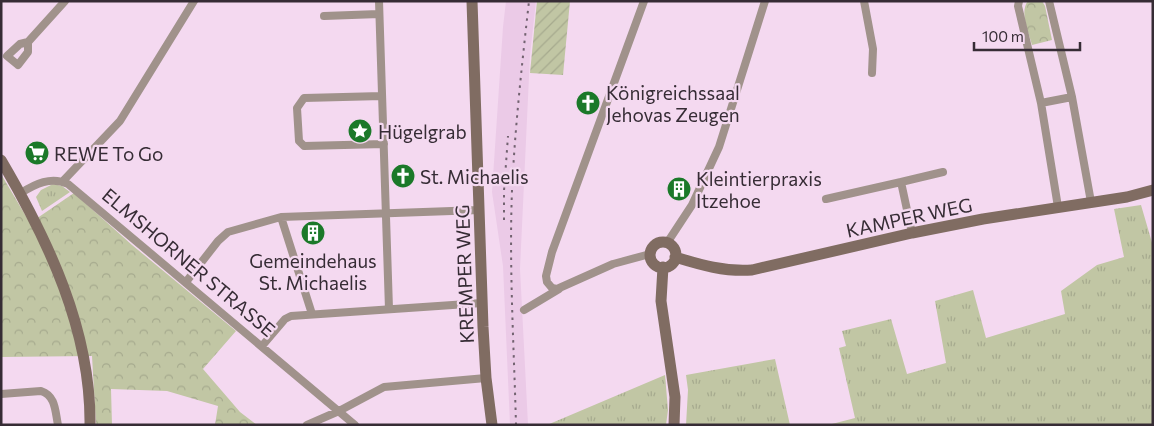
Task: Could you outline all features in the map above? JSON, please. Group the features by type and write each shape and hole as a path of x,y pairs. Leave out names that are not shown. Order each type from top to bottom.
{"main road":[{"name":"KREMPER WEG","path":"472,1 482,303 486,378 492,425"},
{"path":"1,160 21,193 61,278 82,350 87,377 90,423"},
{"name":"KAMPER WEG","path":"675,257 715,269 752,270 912,233 1058,207 1127,197 1153,190"},
{"path":"661,242 668,243 674,249 675,257 671,264 663,267 654,264 650,254 651,249 655,244 661,242"},
{"path":"663,267 661,301 675,397 674,425"}],"street":[{"path":"28,42 65,1"},
{"path":"379,1 389,308"},
{"path":"557,289 547,282 546,276 552,252 644,1"},
{"path":"668,243 692,205 719,147 765,1"},
{"path":"864,1 874,49 872,73"},
{"path":"1019,1 1018,6 1040,103 1058,207"},
{"path":"1049,1 1072,97 1091,202"},
{"path":"21,193 46,181 63,181 120,121 192,2"},
{"path":"324,16 379,14"},
{"path":"382,96 304,98 297,108 299,141 304,146 384,144"},
{"path":"1040,103 1072,97"},
{"path":"826,199 943,172"},
{"name":"ELMSHORNER STRASSE","path":"63,181 355,425"},
{"path":"901,182 912,233"},
{"path":"186,282 218,241 228,232 281,217 480,210"},
{"path":"281,217 312,314"},
{"path":"524,310 557,289 613,264 650,254"},
{"path":"262,346 288,317 389,308 482,303"},
{"path":"307,425 384,387 486,378"},
{"path":"1,394 41,391 46,393 54,401 58,425"}],"shaded area":[{"path":"506,1 536,1 530,55 520,269 528,425 510,425 503,266 492,192"}],"green space":[{"path":"537,1 570,1 563,75 530,73"},
{"path":"1028,1 1042,1 1045,6 1052,40 1032,45 1024,11"},
{"path":"1,174 30,223 74,193 132,245 236,331 203,369 240,412 257,425 215,425 218,406 167,391 111,389 112,425 96,425 92,356 1,357"},
{"path":"53,184 62,186 70,192 42,211 36,197 41,190"},
{"path":"1141,205 1153,246 1153,425 828,425 855,418 839,348 846,346 842,331 891,319 907,374 946,363 935,301 973,290 986,338 1065,314 1061,291 1097,265 1124,257 1114,209"},
{"path":"775,359 790,425 686,425 688,390 686,375"},
{"path":"665,375 668,410 666,425 547,425"}],"railway":[{"path":"516,425 511,219 517,119 529,1"},
{"path":"504,220 508,136"}],"place":[{"name":"Königreichssaal Jehovas Zeugen","path":"588,103"},
{"name":"Hügelgrab","path":"360,131"},
{"name":"REWE To Go","path":"37,153"},
{"name":"St. Michaelis","path":"403,176"},
{"name":"Kleintierpraxis Itzehoe","path":"679,189"},
{"name":"Gemeindehaus St. Michaelis","path":"313,233"}]}
